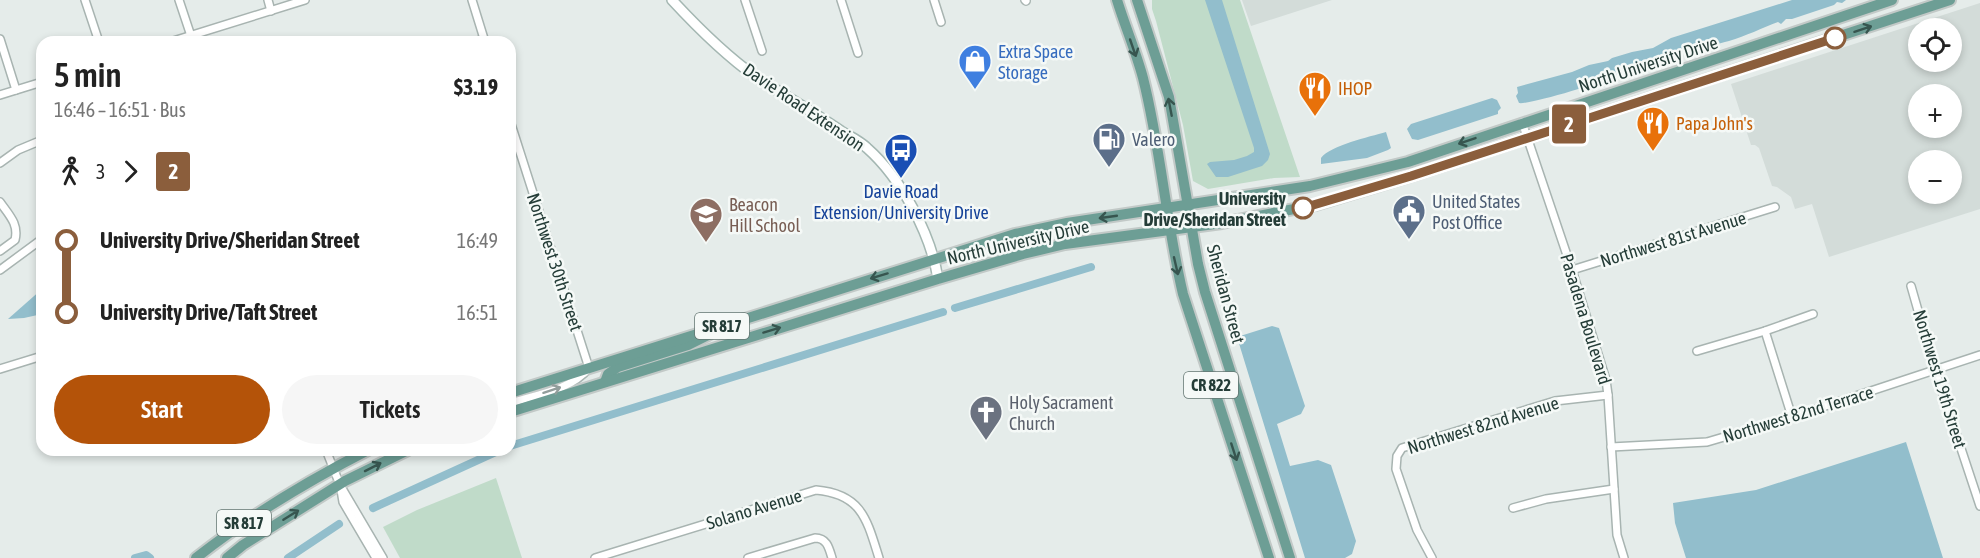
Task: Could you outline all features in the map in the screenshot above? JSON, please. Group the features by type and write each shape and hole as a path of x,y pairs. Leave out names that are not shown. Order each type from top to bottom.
{"main road":[{"name":"Davie Road Extension","path":"672,0 716,44 755,76 867,148 910,203 928,240 935,259 938,279"},
{"name":"CR 822","path":"1117,0 1143,78 1173,255 1186,304 1269,558"},
{"name":"Sheridan Street","path":"1137,0 1169,97 1198,264 1215,325 1290,558"},
{"name":"North University Drive","path":"516,391 1033,230 1310,186 1408,162 1892,0"},
{"name":"North University Drive","path":"516,410 1023,254 1065,244 1259,217 1315,205 1950,0"},
{"path":"605,382 608,374 618,367 688,345 705,337 716,328"},
{"name":"SR 817","path":"196,558 229,532 356,456"},
{"name":"SR 817","path":"227,558 243,545 340,484 396,456"}],"street":[{"path":"85,0 97,36"},
{"path":"179,0 191,36"},
{"path":"268,0 271,10"},
{"path":"200,36 305,0"},
{"path":"472,0 483,36"},
{"path":"746,0 762,51"},
{"path":"841,0 858,53"},
{"path":"934,0 941,22"},
{"path":"0,39 16,90"},
{"path":"0,95 36,84"},
{"name":"Pasadena Boulevard","path":"1522,122 1572,270 1606,381 1617,535 1624,558"},
{"name":"Northwest 30th Street","path":"516,140 589,368"},
{"path":"0,163 18,150 36,142"},
{"path":"0,202 14,221 16,228 15,240 0,252"},
{"name":"Northwest 81st Avenue","path":"1572,270 1775,207"},
{"path":"0,270 36,243"},
{"name":"Northwest 19th Street","path":"1911,286 1935,370 1980,506"},
{"path":"1697,351 1766,331 1813,314"},
{"path":"1766,331 1792,417"},
{"name":"Northwest 82nd Terrace","path":"1611,447 1707,442 1980,356"},
{"path":"0,369 36,358"},
{"path":"516,401 565,385 582,376 589,368"},
{"name":"Northwest 82nd Avenue","path":"1432,558 1416,530 1396,468 1397,456 1401,448 1555,401 1608,395"},
{"path":"328,456 340,484 383,558"},
{"path":"340,484 343,502 375,558"},
{"path":"1513,508 1546,499 1614,489"},
{"name":"Solano Avenue","path":"598,558 616,555 816,490 833,492 854,503 865,517 879,558"},
{"path":"748,558 815,537 826,542 832,558"}],"shaded area":[{"path":"1242,0 1332,0 1251,26"},
{"path":"1980,3 1980,209 1829,257 1812,204 1795,209 1791,197 1772,186 1759,148 1751,145 1731,84 1908,26 1908,72 1962,72 1962,18 1934,18"}],"green space":[{"path":"1152,0 1240,0 1300,177 1274,178 1208,189 1193,181 1183,125 1152,9"},
{"path":"496,478 522,558 400,558 383,527 417,510"}],"water":[{"path":"1205,0 1222,0 1270,154 1262,166 1228,177 1216,177 1207,164 1247,156 1254,152 1254,148"},
{"path":"1792,0 1846,0 1792,19 1786,19 1781,24 1778,22 1729,41 1670,56 1653,64 1639,66 1606,80 1565,93 1525,103 1519,103 1516,96 1517,87 1632,52 1653,48 1671,38"},
{"path":"1492,98 1497,100 1501,108 1498,114 1418,140 1412,139 1407,129 1411,124"},
{"path":"1386,132 1391,148 1388,150 1367,158 1321,164 1321,158 1333,149"},
{"path":"36,294 36,315 8,319"},
{"path":"1272,326 1279,328 1305,406 1301,414 1277,424 1290,466 1318,460 1331,465 1356,541 1352,554 1345,558 1305,558 1237,337"},
{"path":"1906,442 1943,558 1686,558 1675,523 1673,503 1756,490"}],"waterway":[{"path":"955,308 1091,267"},
{"path":"516,444 943,312"},
{"path":"373,508 487,456"},
{"path":"288,558 339,524"},
{"path":"135,558 146,555 150,558"}],"bus line":[{"name":"2","path":"1303,208 1411,176 1835,38"}],"place":[{"name":"Extra Space Storage","path":"975,90"},
{"name":"IHOP","path":"1315,117"},
{"name":"Papa John's","path":"1653,152"},
{"name":"Valero","path":"1109,168"},
{"name":"Davie Road Extension/University Drive","path":"901,179"},
{"name":"University Drive/Sheridan Street","path":"1303,208"},
{"name":"United States Post Office","path":"1409,240"},
{"name":"Beacon Hill School","path":"706,243"},
{"name":"Holy Sacrament Church","path":"986,441"}]}
